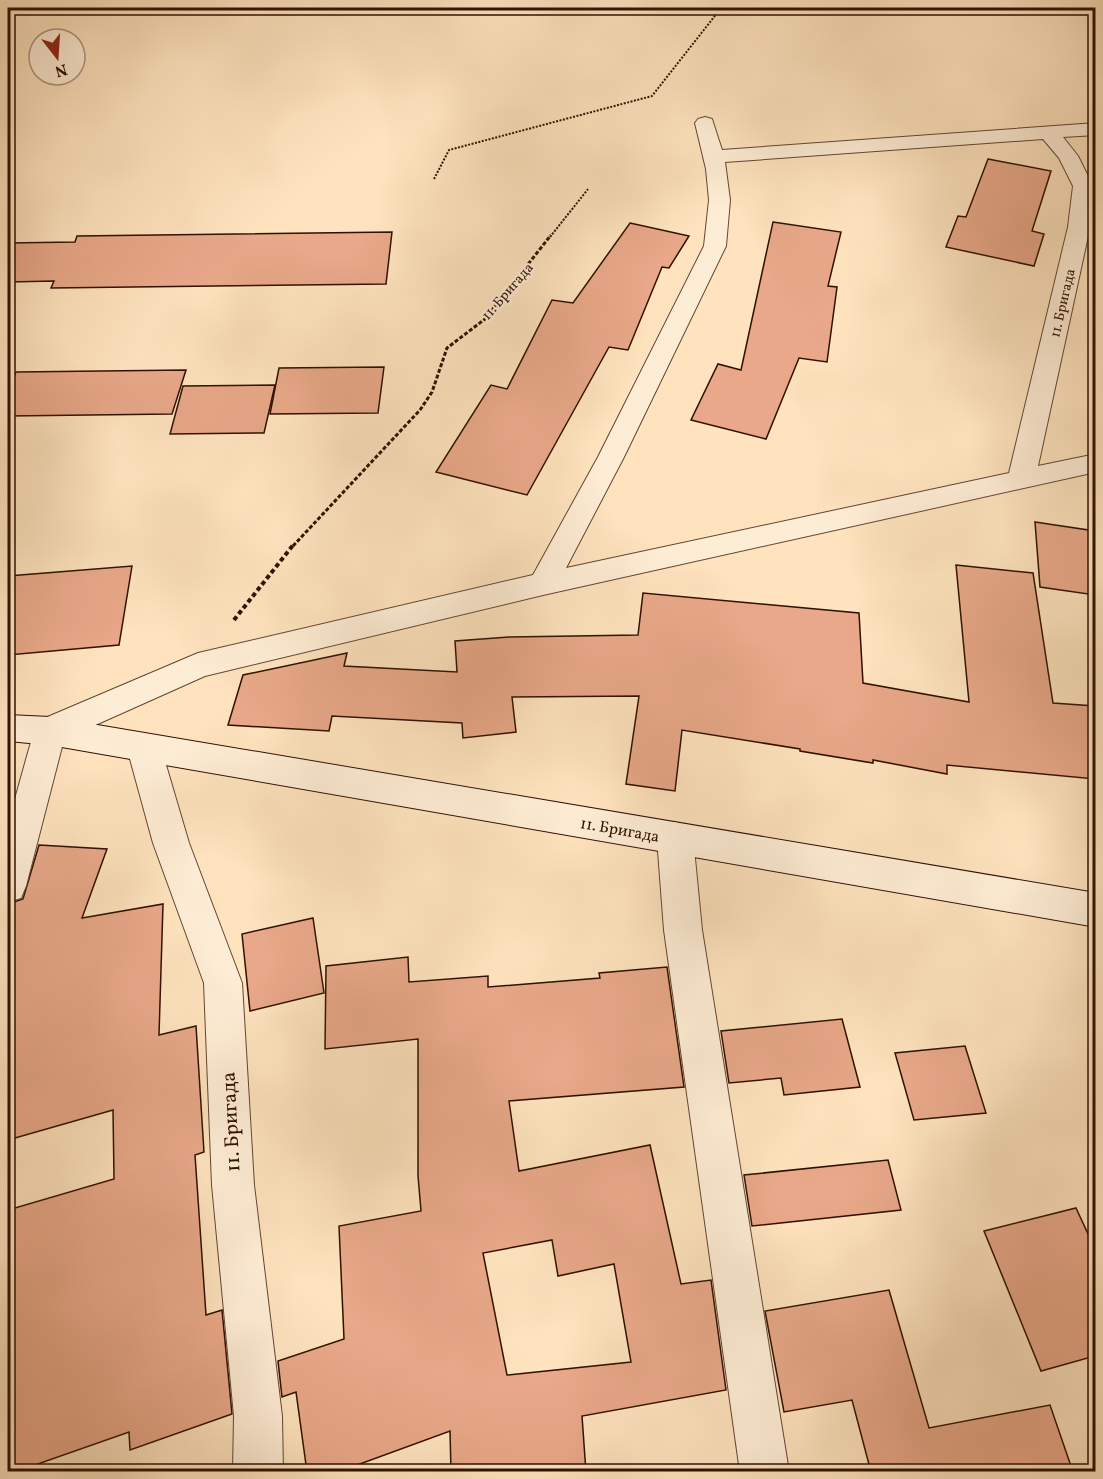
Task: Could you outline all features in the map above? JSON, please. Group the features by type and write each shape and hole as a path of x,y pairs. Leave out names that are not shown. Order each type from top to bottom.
{"street":[{"path":"543,584 611,457 715,246 721,226 714,157 705,123"},
{"path":"714,157 1095,129"},
{"name":"11. Бригада","path":"1020,480 1026,463 1079,227 1083,186 1068,156 1050,134"},
{"name":"11. Бригада","path":"50,731 198,665 543,584 1095,464"},
{"name":"11. Бригада","path":"8,728 50,731 1095,910"},
{"path":"8,886 50,731"},
{"name":"11. Бригада","path":"144,748 171,843 223,983 233,1185 258,1416 258,1472"},
{"path":"675,838 683,930 765,1472"}],"path":[{"path":"434,179 449,150 652,96 721,8"},
{"name":"11. Бригада","path":"198,665 305,531 420,410 432,393 447,348 485,319 535,259 588,189"}],"building":[{"path":"988,159 1051,171 1032,231 1044,234 1034,266 946,247 958,216 966,217"},
{"path":"773,222 841,232 828,286 837,287 827,362 799,358 766,439 691,420 718,364 741,370"},
{"path":"630,223 689,236 669,268 662,267 628,350 609,347 527,495 436,472 491,385 507,389 552,300 573,303"},
{"path":"392,232 386,284 51,288 54,281 8,282 8,243 75,242 77,236"},
{"path":"384,367 378,413 270,414 279,368"},
{"path":"186,370 172,414 8,416 8,391 16,372"},
{"path":"275,385 264,433 170,434 183,386"},
{"path":"1035,522 1095,531 1095,595 1040,587"},
{"path":"956,565 1033,573 1053,703 1095,706 1095,779 947,765 947,774 682,730 675,791 626,784 639,696 512,697 516,732 463,738 462,723 332,716 329,731 228,725 243,675 347,653 344,666 457,672 455,641 509,637 638,635 643,593 859,613 863,683 969,702"},
{"path":"132,566 119,645 8,655 8,576"},
{"path":"39,845 107,849 82,918 163,904 159,1035 196,1026 204,1152 195,1155 206,1315 222,1310 232,1414 130,1450 129,1432 15,1472 8,1472 8,1210 114,1179 113,1110 8,1140 8,904 23,899"},
{"path":"313,918 324,993 250,1011 242,934"},
{"path":"408,957 409,982 488,976 488,987 600,978 599,973 667,967 684,1087 509,1101 519,1171 650,1145 681,1284 711,1280 726,1390 582,1416 586,1472 451,1472 450,1431 338,1472 307,1472 296,1392 282,1397 278,1361 344,1339 339,1226 421,1211 418,1176 418,1039 325,1049 326,966","holes":["552,1240 558,1276 614,1264 631,1362 507,1375 483,1253"]},
{"path":"842,1019 860,1087 784,1095 781,1078 729,1083 721,1031"},
{"path":"965,1046 986,1113 914,1120 895,1053"},
{"path":"888,1160 901,1210 752,1226 744,1175"},
{"path":"1076,1208 1095,1249 1095,1356 1041,1371 984,1231"},
{"path":"889,1290 929,1428 1050,1405 1073,1472 871,1472 852,1400 784,1412 765,1311"}]}
